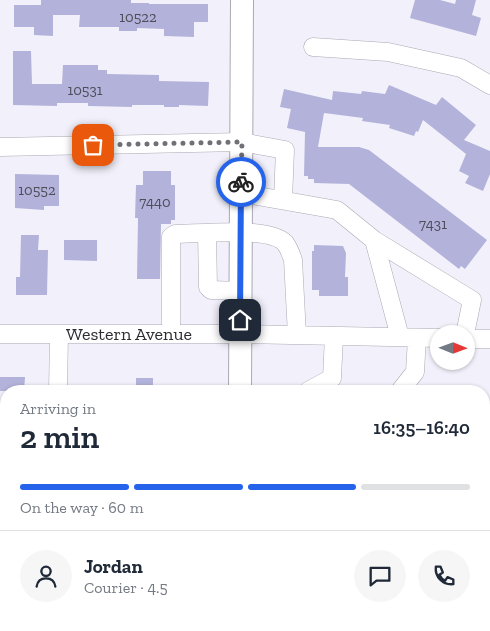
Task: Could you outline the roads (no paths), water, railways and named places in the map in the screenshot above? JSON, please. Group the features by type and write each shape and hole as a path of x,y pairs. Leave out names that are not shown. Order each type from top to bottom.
{"main road":[{"path":"240,385 242,0"}],"street":[{"path":"313,47 388,52 461,68 490,85"},
{"path":"0,147 242,142 285,150 283,200"},
{"path":"241,193 337,210 374,240 472,300 468,325"},
{"path":"171,334 171,237 175,234 241,232 276,238 284,242 291,252 297,335"},
{"path":"207,233 208,286 211,290 240,291"},
{"path":"374,240 408,338 415,372 405,385"},
{"name":"Western Avenue","path":"0,334 240,334 430,338"},
{"path":"58,385 59,334"},
{"path":"319,385 332,378 334,336"},
{"path":"475,339 490,339"}]}
